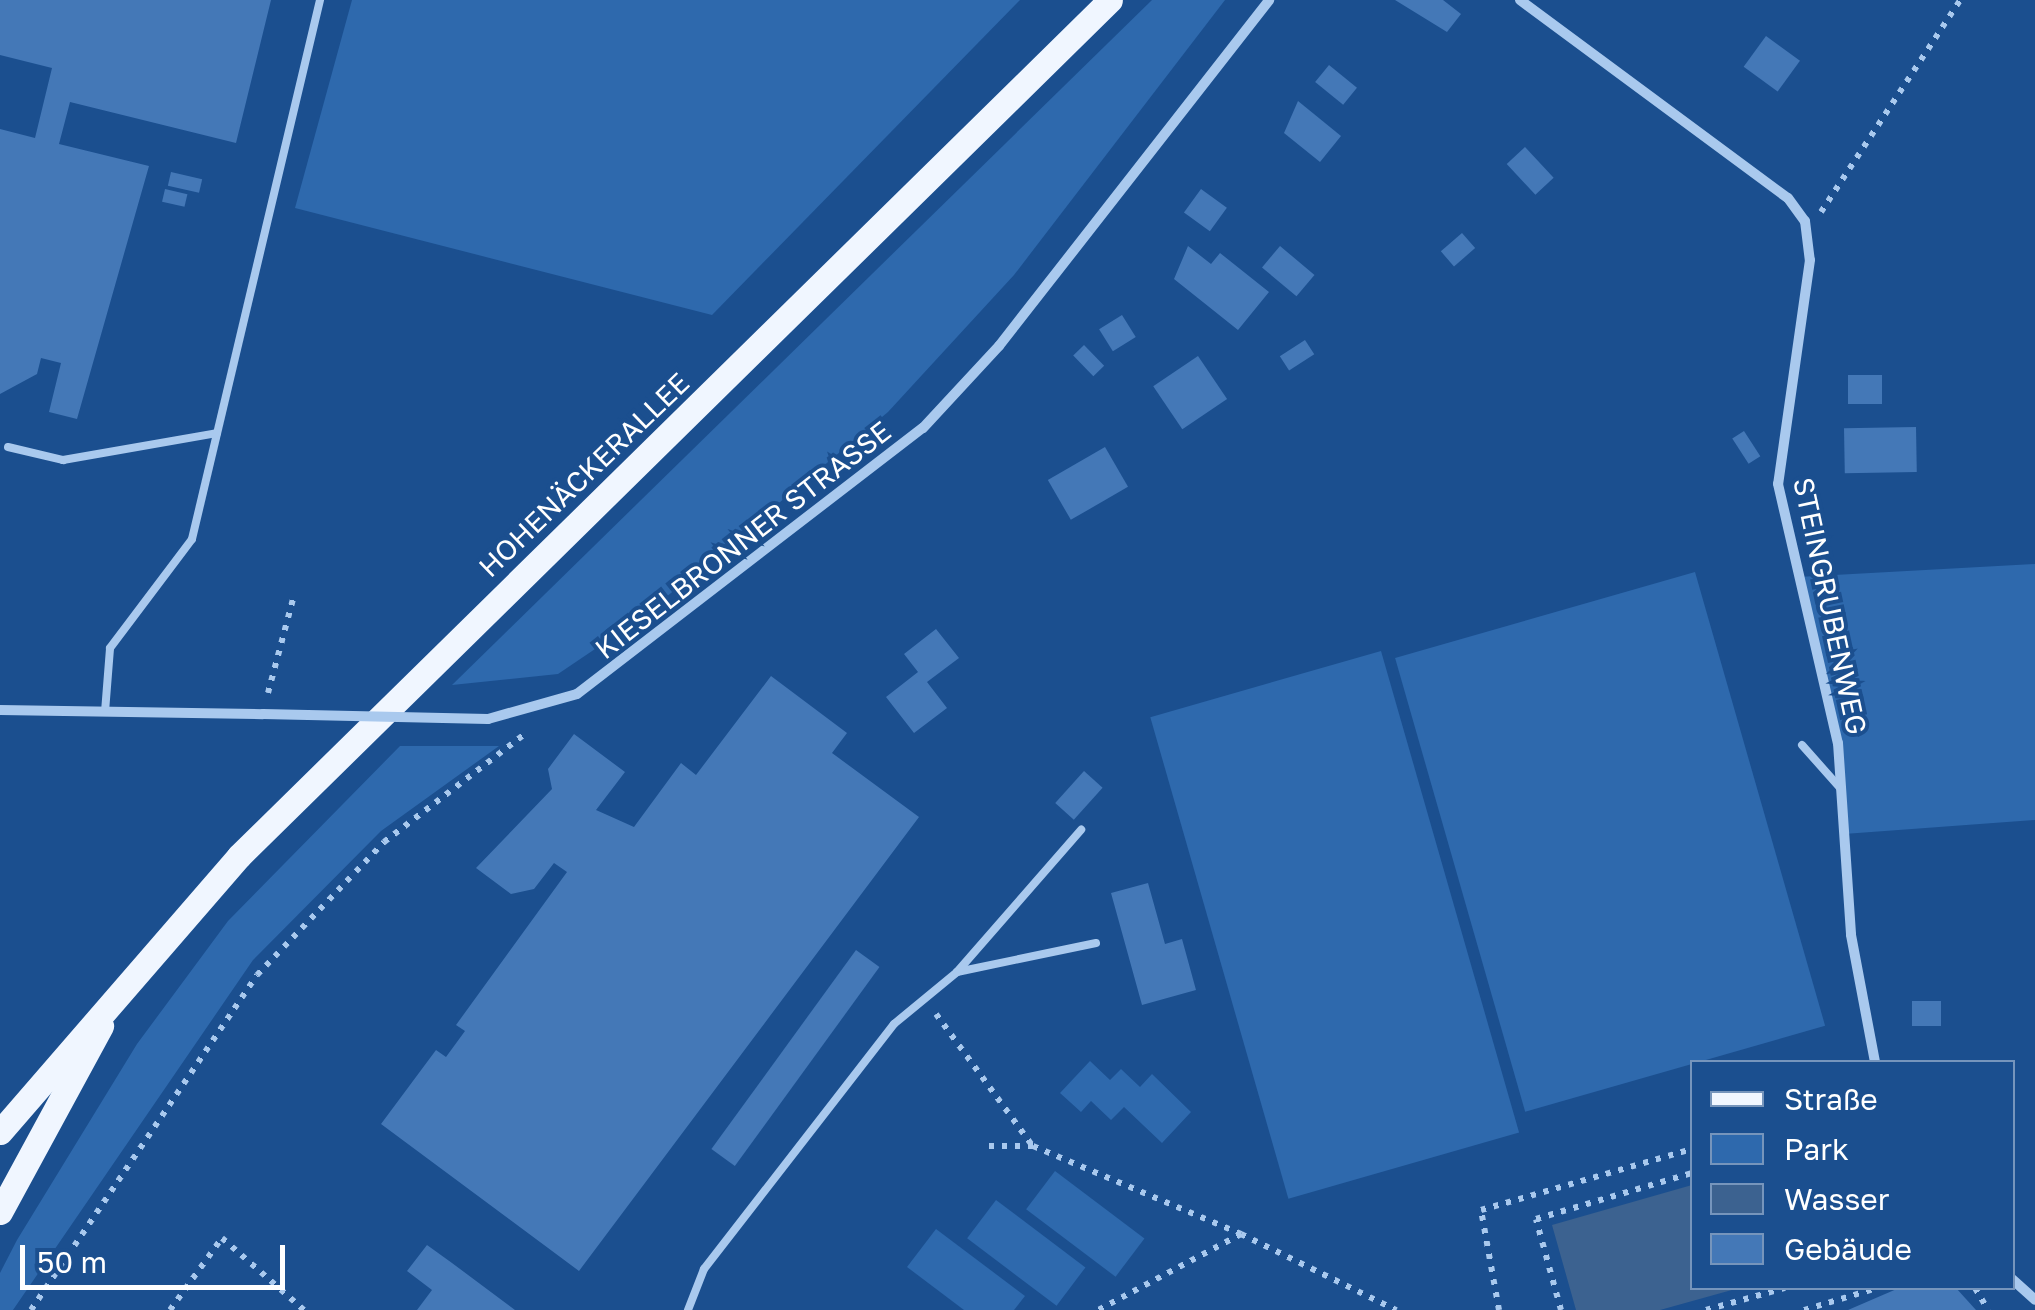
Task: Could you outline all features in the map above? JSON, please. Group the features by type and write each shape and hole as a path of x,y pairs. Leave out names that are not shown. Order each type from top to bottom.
{"main road":[{"name":"HOHENÄCKERALLEE","path":"0,1132 39,1077 113,1004 239,856 1110,0"},
{"name":"HOHENÄCKERALLEE","path":"0,1212 113,1004"}],"street":[{"name":"KIESELBRONNER STRASSE","path":"0,710 488,718 578,694 923,428 999,346 1269,0"},
{"path":"1520,0 1788,198 1808,232"},
{"name":"STEINGRUBENWEG","path":"1808,232 1777,468 1840,789 1853,954 1875,1060"},
{"path":"2015,1282 2035,1300"}],"lane":[{"path":"105,712 110,648 192,540 320,0"},
{"path":"8,446 62,460 216,433"},
{"path":"1802,745 1840,789"},
{"path":"688,1310 704,1269 894,1024 956,972 1081,830"},
{"path":"956,972 1096,943"}],"path":[{"path":"1808,232 1960,0"},
{"path":"262,714 294,595"},
{"path":"31,1310 258,974 384,842 533,728"},
{"path":"925,999 1033,1146"},
{"path":"988,1146 1033,1146 1241,1234 1396,1310"},
{"path":"1499,1310 1481,1210 1690,1150"},
{"path":"1561,1310 1536,1219 1690,1174"},
{"path":"1098,1310 1241,1234"},
{"path":"170,1310 222,1238 304,1310"},
{"path":"1706,1310 1731,1307 1779,1290"},
{"path":"1804,1310 1870,1290"}],"green space":[{"path":"352,0 1020,0 712,315 295,208"},
{"path":"1152,0 1225,0 1014,275 888,412 641,618 558,674 452,685"},
{"path":"2035,564 2035,820 1844,834 1838,743 1798,577"},
{"path":"1695,572 1825,1026 1706,1060 1690,1060 1690,1064 1525,1112 1395,658"},
{"path":"1381,651 1519,1133 1288,1199 1150,717"},
{"path":"400,746 499,746 381,831 253,960 13,1310 0,1310 0,1273 137,1044 228,921"},
{"path":"1090,1061 1110,1080 1121,1069 1140,1087 1152,1074 1191,1112 1162,1143 1124,1107 1111,1120 1091,1101 1081,1112 1060,1093"},
{"path":"1055,1171 1144,1238 1116,1277 1026,1209"},
{"path":"996,1200 1085,1267 1057,1306 967,1238"},
{"path":"936,1229 1025,1296 1014,1310 964,1310 907,1267"}],"water":[{"path":"1690,1186 1690,1290 1732,1290 1660,1310 1576,1310 1552,1225"}],"building":[{"path":"0,0 271,0 236,143 70,102 59,144 149,166 77,419 49,412 61,363 41,358 37,374 0,394 0,129 35,138 52,68 0,55"},
{"path":"1395,0 1443,0 1461,14 1447,32"},
{"path":"1766,36 1800,61 1778,91 1744,67"},
{"path":"1329,65 1357,88 1343,105 1315,82"},
{"path":"1298,101 1341,136 1320,162 1284,133"},
{"path":"1525,147 1554,178 1535,195 1507,164"},
{"path":"171,172 202,179 199,193 168,186"},
{"path":"165,189 187,194 184,207 162,202"},
{"path":"1201,189 1227,208 1210,231 1184,212"},
{"path":"1462,233 1475,248 1454,266 1441,251"},
{"path":"1188,246 1211,264 1220,253 1269,292 1238,330 1174,279"},
{"path":"1280,246 1314,275 1296,296 1262,267"},
{"path":"1122,315 1136,337 1113,351 1099,329"},
{"path":"1305,340 1314,354 1289,371 1280,356"},
{"path":"1084,345 1104,366 1093,376 1073,355"},
{"path":"1198,356 1227,399 1182,429 1153,386"},
{"path":"1848,375 1882,375 1882,404 1848,404"},
{"path":"1916,427 1917,472 1845,473 1844,428"},
{"path":"1744,431 1760,456 1749,464 1732,439"},
{"path":"1105,447 1128,487 1071,520 1048,480"},
{"path":"936,629 959,658 927,682 947,708 914,733 886,697 918,672 904,654"},
{"path":"771,676 847,733 832,753 919,817 579,1271 381,1124 436,1050 446,1057 465,1031 456,1025 567,872 554,863 534,889 511,894 476,868 552,789 548,769 574,734 625,772 596,810 634,827 681,763 696,775"},
{"path":"1084,771 1103,788 1074,820 1055,803"},
{"path":"1148,883 1165,944 1182,939 1196,990 1142,1005 1111,893"},
{"path":"856,950 879,967 735,1166 711,1149"},
{"path":"1912,1001 1941,1001 1941,1026 1912,1026"},
{"path":"427,1245 515,1310 417,1310 432,1290 407,1271"},
{"path":"1894,1290 1958,1290 1976,1310 1848,1310"}]}
